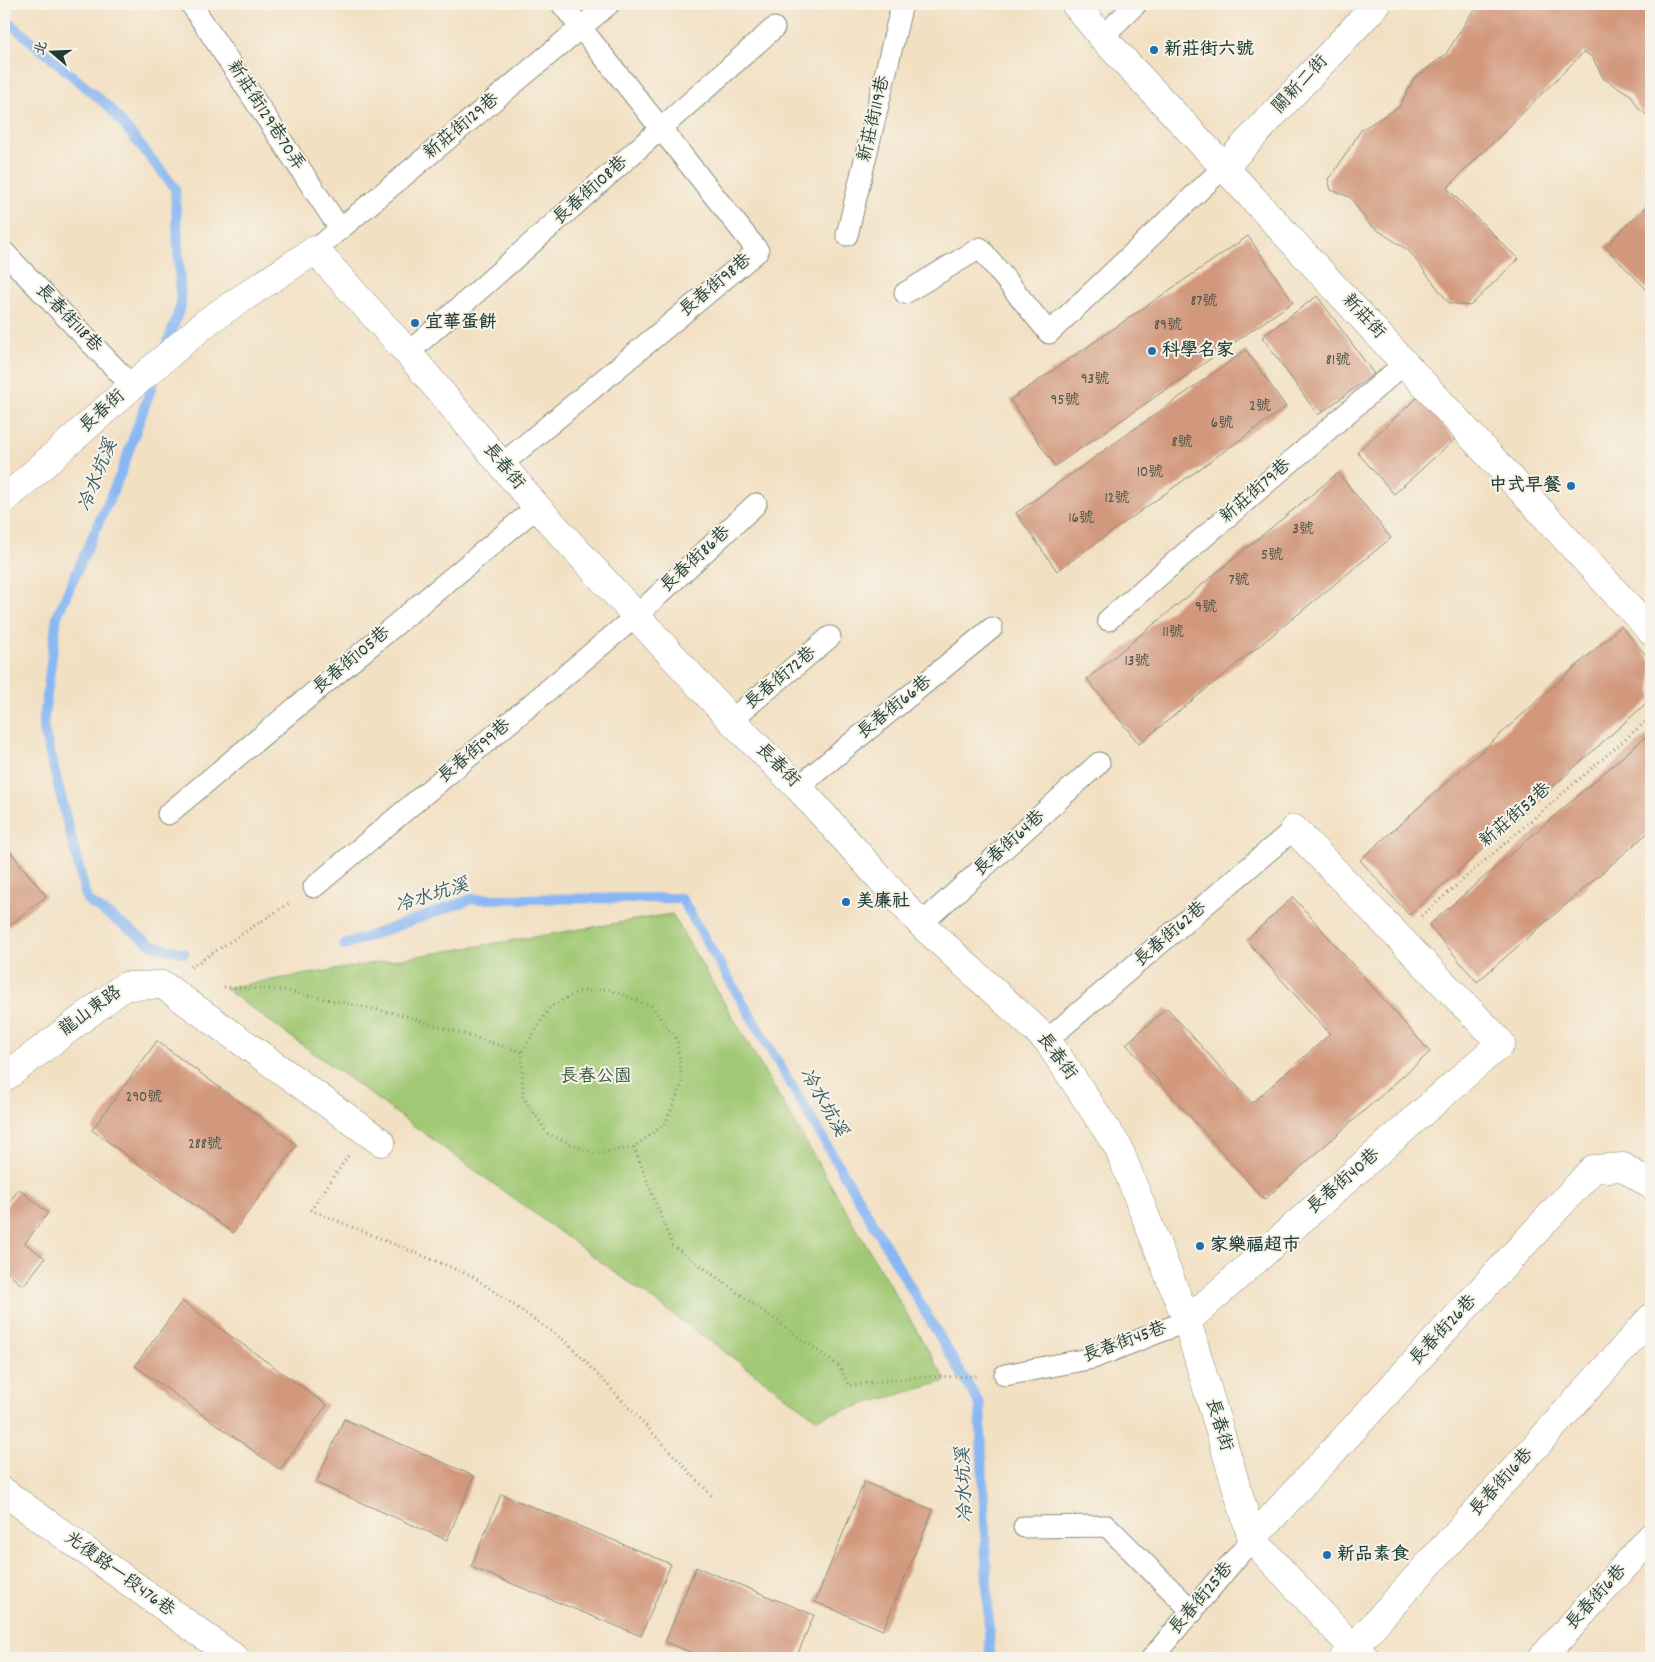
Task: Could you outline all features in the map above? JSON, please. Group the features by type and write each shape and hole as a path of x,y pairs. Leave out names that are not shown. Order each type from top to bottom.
{"street":[{"name":"新莊街","path":"1075,4 1102,37 1651,631"},
{"name":"關新二街","path":"1224,167 1377,4"},
{"name":"長春街","path":"4,500 208,321 315,250 408,353 537,507 731,720 798,787 921,924 1047,1040 1118,1147 1186,1321 1252,1539 1354,1655"},
{"path":"1294,829 1398,936"},
{"name":"長春街40巷","path":"1186,1321 1501,1043 1398,936"},
{"path":"163,985 373,1136"},
{"name":"龍山東路","path":"5,1073 125,986 163,985"},
{"name":"長春街26巷","path":"1252,1539 1593,1169 1623,1167 1651,1185"},
{"name":"長春街16巷","path":"1354,1655 1651,1318"},
{"name":"光復路一段476巷","path":"4,1492 235,1658"},
{"name":"長春街6巷","path":"1542,1658 1651,1537"}],"lane":[{"name":"新莊街129巷70弄","path":"191,4 340,229"},
{"name":"長春街98巷","path":"501,465 758,251 562,4"},
{"name":"新莊街129巷","path":"315,250 609,4"},
{"name":"新莊街119巷","path":"847,235 902,4"},
{"path":"1102,37 1136,4"},
{"name":"長春街108巷","path":"408,353 774,28"},
{"path":"905,293 980,248 1049,333 1224,167"},
{"name":"長春街118巷","path":"4,252 132,386"},
{"name":"新莊街79巷","path":"1108,620 1405,363"},
{"name":"長春街86巷","path":"636,616 756,504"},
{"name":"長春街105巷","path":"168,814 537,507"},
{"name":"長春街99巷","path":"314,887 636,616"},
{"name":"長春街66巷","path":"798,787 992,628"},
{"name":"長春街72巷","path":"731,720 830,637"},
{"name":"長春街64巷","path":"921,924 1099,763"},
{"name":"長春街62巷","path":"1047,1040 1294,829"},
{"name":"長春街45巷","path":"1005,1375 1092,1358 1186,1321"},
{"path":"1024,1527 1107,1526 1193,1612"},
{"name":"長春街25巷","path":"1152,1658 1193,1612 1252,1539"}],"path":[{"name":"新莊街53巷","path":"1398,936 1651,717"},
{"path":"163,985 314,887"},
{"path":"219,987 284,990 402,1015 522,1052"},
{"path":"608,989 651,1006 677,1040 682,1083 664,1124 634,1147 595,1154 548,1134 523,1097 522,1052 550,1007 578,992 608,989"},
{"path":"373,1136 311,1210 472,1276 568,1344 712,1496"},
{"path":"634,1147 672,1245 839,1366 849,1386 918,1378 1005,1375"}],"green space":[{"name":"長春公園","path":"672,914 946,1381 816,1418 224,988"}],"building":[{"path":"1486,4 1651,4 1651,114 1649,117 1639,109 1631,95 1604,79 1592,57 1584,52 1447,188 1518,259 1470,306 1449,303 1409,251 1370,225 1350,197 1331,190 1328,179 1361,130 1399,107 1414,79 1446,54 1471,14"},
{"path":"1651,201 1651,294 1605,247"},
{"name":"科學名家","path":"1248,236 1293,302 1055,466 1010,400"},
{"path":"1317,296 1374,374 1318,415 1262,337"},
{"path":"1246,350 1286,407 1057,571 1016,513"},
{"path":"1418,397 1455,439 1394,494 1357,452"},
{"path":"1338,473 1391,538 1139,744 1087,679"},
{"path":"1621,626 1651,661 1651,699 1409,915 1360,860"},
{"path":"1651,732 1651,830 1477,982 1429,925"},
{"path":"4,844 46,896 4,930"},
{"path":"1293,897 1430,1052 1264,1200 1126,1044 1167,1008 1252,1103 1330,1034 1246,940"},
{"path":"157,1041 297,1145 233,1233 92,1130"},
{"path":"19,1189 48,1213 25,1243 45,1258 23,1286 4,1270 4,1209"},
{"path":"182,1301 327,1405 280,1470 135,1366"},
{"path":"344,1419 474,1476 447,1540 316,1483"},
{"path":"864,1482 933,1510 883,1630 815,1602"},
{"path":"501,1494 671,1564 641,1636 471,1567"},
{"path":"696,1567 814,1615 796,1658 705,1658 665,1642"}],"waterway":[{"name":"冷水坑溪","path":"4,18 109,107 175,188 181,305 166,347"},
{"name":"冷水坑溪","path":"155,377 121,473 57,616 43,726 87,900 152,945 184,953"},
{"name":"冷水坑溪","path":"344,945 472,899 681,898 980,1405 990,1658"}],"place":[{"name":"新莊街六號","path":"1154,50"},
{"name":"宜華蛋餅","path":"415,323"},
{"name":"科學名家","path":"1152,351"},
{"name":"中式早餐","path":"1571,486"},
{"name":"美廉社","path":"846,902"},
{"name":"家樂福超市","path":"1200,1246"},
{"name":"新品素食","path":"1327,1555"}]}
